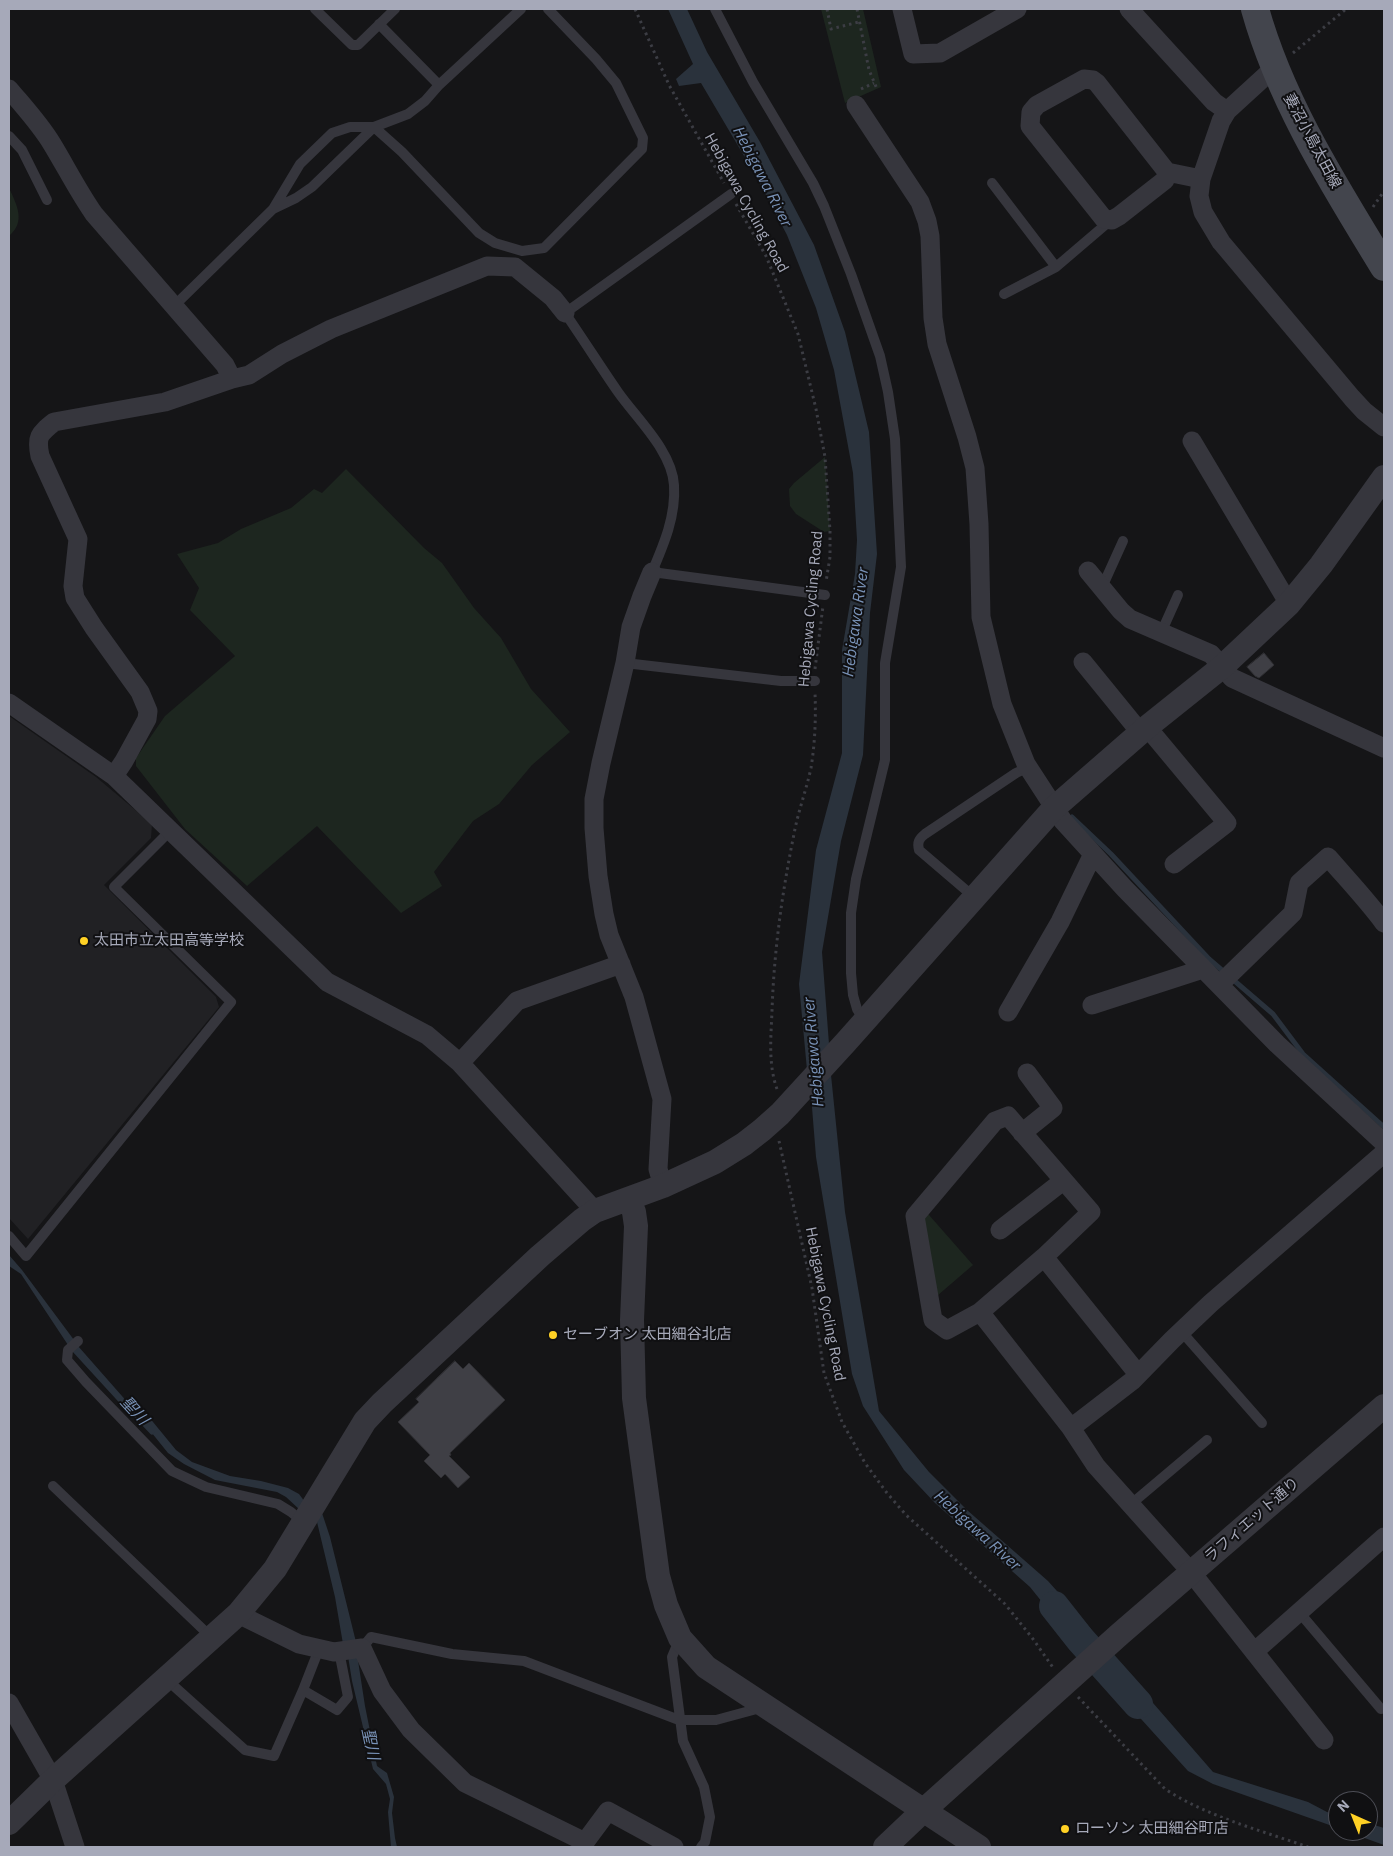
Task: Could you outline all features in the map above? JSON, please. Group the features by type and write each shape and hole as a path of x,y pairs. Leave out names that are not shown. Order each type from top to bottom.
{"main road":[{"name":"妻沼小島太田線","path":"1255,9 1274,68 1314,148 1384,267"}],"street":[{"path":"902,9 913,54 940,53 1017,9"},
{"path":"1129,9 1214,102 1227,111"},
{"path":"1274,68 1227,111 1221,120 1201,179 1199,196 1204,212 1221,242 1352,398 1364,411 1384,426"},
{"path":"1167,172 1164,180 1112,220 1104,219 1030,126 1031,112 1037,105 1084,79 1093,80 1167,172 1201,179"},
{"path":"9,89 51,143 94,214 225,365 232,378"},
{"path":"856,105 920,202 927,221 930,236 933,318 937,344 975,468 979,524 981,617 1002,704 1008,722 1029,767 1063,821 1093,854 1276,1044 1384,1143"},
{"path":"114,776 147,719 148,711 140,692 75,598 73,586 78,539 40,456 37,442 42,432 54,422 165,402 232,378 249,375 282,354 332,329 487,266 515,267 553,298 565,313"},
{"path":"1192,441 1289,604"},
{"path":"9,1823 53,1780 238,1614 275,1569 365,1421 373,1412 567,1232 595,1211 663,1186 716,1162 762,1130 784,1098 846,1042 1054,808 1144,729 1222,667 1289,604 1321,565 1384,477"},
{"path":"1088,571 1120,611 1130,619 1211,654 1232,678 1384,748"},
{"path":"652,572 631,628 626,663 594,798 594,828 602,905 609,934 634,997 662,1099 658,1168 663,1186"},
{"path":"1083,662 1227,823 1174,864"},
{"path":"9,704 114,776 327,982 427,1035 460,1063 595,1211"},
{"path":"1008,1012 1060,922 1093,854"},
{"path":"1219,985 1293,914 1299,883 1328,857 1370,903 1384,923"},
{"path":"460,1063 517,1002 621,964"},
{"path":"1092,1005 1203,970"},
{"path":"1022,1133 1053,1108 1026,1073"},
{"path":"1008,1116 1063,1181 1091,1212 1044,1257 980,1312 947,1330 933,1320 915,1216 995,1122 1008,1116"},
{"path":"1072,1428 1138,1374 1210,1303 1384,1154"},
{"path":"1000,1230 1063,1181"},
{"path":"629,1199 634,1212 636,1226 632,1320 634,1398 658,1576 666,1605 680,1638 706,1666 765,1707 979,1847"},
{"path":"1044,1257 1138,1374"},
{"path":"980,1312 1072,1428 1096,1466 1191,1572 1324,1740"},
{"name":"ラフィエット通り","path":"1068,1682 1120,1634 1384,1406"},
{"path":"1254,1652 1384,1537"},
{"path":"238,1614 299,1644 318,1649 339,1651 362,1648 382,1691 411,1730 465,1783 585,1842 608,1810 674,1847"},
{"path":"885,1847 1068,1682"},
{"path":"9,1703 53,1780 75,1847"}],"lane":[{"path":"315,9 352,45 358,45 395,9"},
{"path":"274,209 296,198 312,187 374,128 408,114 425,101 439,85 521,9"},
{"path":"174,306 274,209 300,164 332,132 350,126 374,128 402,152 479,233 495,243 522,251 544,248 642,149 643,138 616,83 596,59 548,9"},
{"path":"715,9 753,82 824,206 851,274 880,356 895,439 901,567 886,662 885,760 856,879 851,914 853,995 857,1009 865,1021"},
{"path":"379,24 439,85"},
{"path":"9,136 22,150 47,200"},
{"path":"992,183 1056,267"},
{"path":"731,194 565,313 618,392 666,455 671,469 674,485 672,514 667,537 652,572 825,594"},
{"path":"1004,294 1056,267 1112,220"},
{"path":"1099,586 1104,583 1123,541"},
{"path":"1161,633 1178,595"},
{"path":"626,663 781,681 815,681"},
{"path":"974,897 919,850 917,844 925,834 1016,773 1029,767"},
{"path":"9,1236 26,1256 232,1002 114,887 171,830"},
{"path":"1181,1331 1262,1423"},
{"path":"78,1341 68,1350 67,1360 172,1471 206,1487 278,1504 303,1522"},
{"path":"1130,1504 1207,1440"},
{"path":"53,1486 211,1638"},
{"path":"1299,1612 1382,1709"},
{"path":"362,1648 371,1637 452,1654 524,1661 680,1720 716,1720 765,1707"},
{"path":"680,1638 672,1658 683,1742 704,1787 710,1817 705,1842 701,1847"},
{"path":"165,1679 245,1750 274,1756 303,1690 318,1649"},
{"path":"303,1690 337,1710 343,1704 348,1698 339,1651"}],"path":[{"name":"Hebigawa Cycling Road","path":"635,9 669,85 766,256 798,334 825,457 830,557 815,681 816,726 811,768 796,825 782,896 773,970 771,1054 773,1077 784,1098"},
{"path":"827,9 831,29 859,22"},
{"path":"857,9 869,70 877,89"},
{"path":"1274,68 1346,9"},
{"name":"Hebigawa Cycling Road","path":"779,1140 812,1288 824,1373 842,1422 865,1463 887,1493 906,1515 1005,1604 1068,1682 1166,1789 1182,1800 1204,1810 1308,1847"}],"shaded area":[{"path":"821,9 863,9 881,87 845,103"},
{"path":"9,188 17,207 19,219 14,231 9,236"},
{"path":"825,457 830,531 824,532 796,514 790,506 789,489"},
{"path":"346,469 424,548 442,563 474,608 501,638 531,689 570,732 532,765 499,804 473,821 434,872 442,886 401,913 317,826 247,886 185,829 136,766 136,758 165,716 235,656 190,610 199,588 177,554 218,543 241,529 291,508 314,489 322,493"},
{"name":"太田市立太田高等学校","path":"9,716 96,777 152,824 151,838 104,885 216,997 219,1007 28,1239 9,1218"},
{"path":"922,1207 973,1265 930,1302"}],"water":[{"path":"668,9 687,9 707,52 760,142 814,245 845,332 869,432 877,554 870,613 863,755 841,841 822,952 829,1044 807,1070 799,984 816,850 842,753 842,650 855,574 857,540 853,473 834,370 816,308 787,235 757,178 701,83 679,86 676,79 693,64"},
{"path":"831,1075 845,1212 879,1411 929,1472 967,1510 1048,1581 1091,1629 1075,1643 1030,1587 935,1503 904,1470 863,1406 852,1374 816,1157 811,1095"},
{"path":"9,1255 74,1340 68,1345 21,1274 9,1266"},
{"path":"78,1346 129,1404 144,1411 176,1450 192,1462 230,1476 288,1488 299,1494 305,1502 300,1510 286,1497 277,1492 215,1480 184,1464 168,1453 139,1417 126,1410 72,1351"},
{"path":"322,1513 330,1537 356,1642 343,1644 335,1597 317,1522"},
{"path":"357,1654 377,1766 387,1773 394,1797 392,1813 397,1847 391,1847 388,1812 390,1799 386,1784 373,1769 352,1681 348,1656"},
{"path":"1120,1665 1213,1772 1308,1802 1328,1812 1328,1824 1213,1784 1188,1771 1105,1679"},
{"path":"1378,1826 1384,1828 1384,1845 1373,1841 1378,1841"}],"building":[{"path":"1264,653 1274,665 1259,678 1247,667"},
{"path":"455,1361 463,1369 469,1363 505,1400 450,1453 451,1455 449,1456 470,1477 458,1488 445,1474 441,1478 424,1461 430,1455 398,1422 419,1402 416,1399"}],"waterway":[{"path":"1072,817 1111,854 1209,959 1273,1014 1303,1054 1384,1127"},
{"name":"聖川","path":"132,1411 152,1432"},
{"name":"Hebigawa River","path":"1054,1606 1080,1639 1138,1704"}],"place":[{"name":"太田市立太田高等学校","path":"84,941"},
{"name":"セーブオン 太田細谷北店","path":"553,1335"},
{"name":"ローソン 太田細谷町店","path":"1065,1829"}]}
